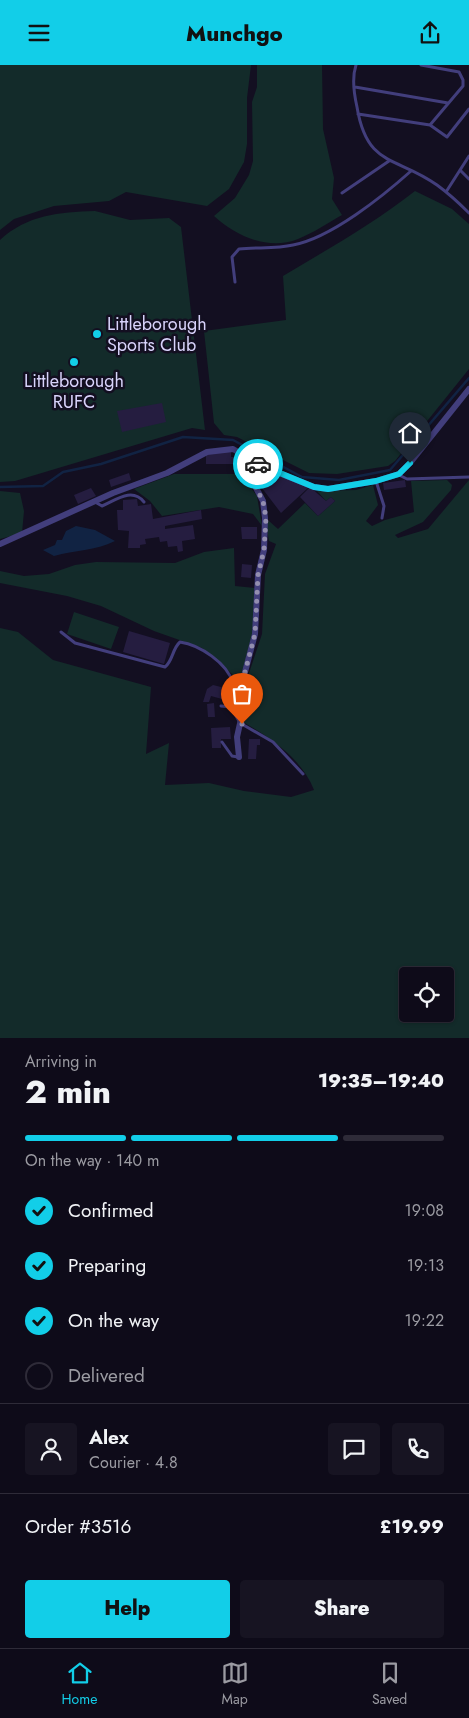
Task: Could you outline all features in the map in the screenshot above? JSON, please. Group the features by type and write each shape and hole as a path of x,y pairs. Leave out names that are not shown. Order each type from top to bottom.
{"street":[{"path":"0,544 167,473 207,452 233,449 251,461 328,489 376,481 399,474 469,389"},
{"path":"239,757 237,737 240,723 239,695 255,634 258,575 264,550 266,518 263,501 248,473 251,461"}],"lane":[{"path":"356,65 355,87 358,114 369,146 389,161 436,184 469,213"},
{"path":"421,65 459,71 462,74 463,86 430,125"},
{"path":"355,87 449,103"},
{"path":"358,114 430,125 447,137 469,109"},
{"path":"446,192 469,156"},
{"path":"342,193 389,161"},
{"path":"460,170 469,179"},
{"path":"235,282 232,257 239,249 296,245 316,238 343,223 389,191 411,171"},
{"path":"399,474 407,479 469,477"},
{"path":"376,481 384,506 382,518"},
{"path":"95,502 102,506 131,494 136,495 144,502"},
{"path":"61,632 75,643 165,667 169,664 174,648 180,642 202,649 227,672 233,686 231,707 240,723 273,742 303,774"},
{"path":"221,706 231,707"},
{"path":"222,742 232,756 239,757"}],"green space":[{"path":"0,65 251,65 247,98 247,144 244,162 229,189 207,206 126,192 109,201 54,206 14,219 0,230"},
{"path":"257,65 322,65 323,129 334,178 332,199 342,215 309,234 287,242 275,243 253,239 232,230 214,216 235,198 249,175 253,161 252,102 257,87"},
{"path":"415,191 452,209 469,224 469,369 395,461 388,466 337,474 309,473 237,437 224,435 214,423 204,331 286,320 283,276 367,225"},
{"name":"Littleborough Sports Club","path":"95,211 130,220 169,218 181,227 205,430 192,428 15,481 0,482 0,240 21,225 32,220 69,212"},
{"path":"174,474 241,474 257,496 262,526 253,514 219,507 162,516 150,501 134,489"},
{"path":"447,480 452,485 451,490 423,522 395,535 398,538 428,529 469,480 469,1038 0,1038 0,628 18,632 53,660 151,687 146,754 169,743 165,785 209,783 244,791 291,797 314,790 309,779 294,759 285,751 265,735 243,722 244,688 262,634 265,574 276,544 269,541 266,525 269,521 278,529 305,503 318,516 335,501 331,497 326,501 317,491 356,490 373,485 378,505 366,521 372,526 385,520 414,512 411,481"},
{"path":"0,491 20,493 24,511 22,533 0,539"},
{"path":"234,548 235,586 255,588 253,632 238,711 232,674 202,648 154,631 101,606 67,596 0,583 0,571 24,576 49,574 75,565 96,562 175,563 204,552"},
{"path":"74,612 119,627 111,649 67,634"}],"water":[{"path":"76,526 95,530 115,541 100,547 54,556 43,550 55,545 57,540 62,540 66,531"}],"building":[{"path":"162,403 166,422 122,432 117,411"},
{"path":"231,451 231,457 239,457 238,464 206,464 206,454"},
{"path":"264,469 269,475 272,472 309,487 281,513 255,479"},
{"path":"129,473 131,480 111,487 109,480"},
{"path":"405,480 406,487 384,490 383,483"},
{"path":"310,487 326,501 331,497 335,501 318,516 300,497"},
{"path":"91,488 96,496 78,504 74,495"},
{"path":"137,499 138,506 151,504 153,519 201,510 202,519 165,526 165,529 193,525 195,539 182,541 183,551 178,552 177,546 168,547 167,541 160,542 159,537 145,539 146,544 140,545 140,548 128,548 129,531 118,530 117,510 123,510 123,500"},
{"path":"241,527 257,527 257,539 242,539"},
{"path":"242,564 252,565 251,578 241,577"},
{"path":"129,631 170,643 164,664 123,652"},
{"path":"213,685 225,688 222,699 211,696 209,702 203,702 207,689"},
{"path":"214,703 215,717 208,717 207,704"},
{"path":"230,727 231,739 221,739 221,748 212,748 211,728"},
{"path":"249,739 260,739 260,745 257,745 256,759 248,759"}],"waterway":[{"path":"0,487 43,486 63,472 101,464 183,437 233,440 302,477 339,480 390,470 469,378"}],"way so far":[{"path":"242,724 240,723 239,695 255,634 258,575 264,550 266,518 263,501 248,473 251,461 258,464"}],"place":[{"name":"Littleborough Sports Club","path":"97,334"},
{"name":"Littleborough RUFC","path":"74,362"}],"route":[{"path":"258,464 314,487 328,489 376,481 399,474 410,463"}]}
